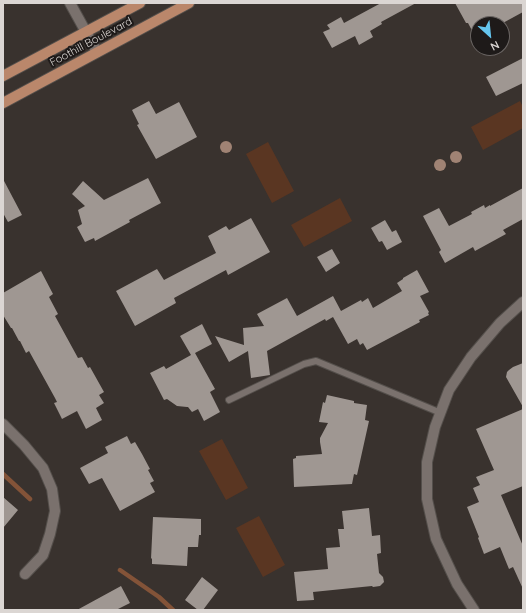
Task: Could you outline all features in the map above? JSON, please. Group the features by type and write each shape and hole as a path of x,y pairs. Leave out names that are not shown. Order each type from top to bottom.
{"main road":[{"name":"Foothill Boulevard","path":"3,76 140,3"},
{"name":"Foothill Boulevard","path":"3,103 189,3"}],"street":[{"path":"70,3 97,52"},
{"path":"470,610 436,539 427,499 427,462 435,427 449,390 471,356 500,323 523,302"},
{"path":"3,424 24,445 42,468 52,489 55,511 50,534 43,555 25,574"},
{"path":"457,584 474,610"}],"lane":[{"path":"229,400 304,364 316,361 441,413"}],"shaded area":[{"path":"520,101 523,107 523,128 483,150 471,127"},
{"path":"268,142 294,191 272,203 246,154"},
{"path":"340,198 352,221 304,247 291,225"},
{"path":"222,439 248,488 226,500 199,451"},
{"path":"259,516 285,565 263,577 236,528"}],"building":[{"path":"381,3 416,3 381,22 382,24 370,31 373,37 359,45 355,36 332,48 323,32 330,29 327,25 341,17 344,23"},
{"path":"455,3 523,3 523,12 510,19 510,16 470,16 470,27 468,23 466,23"},
{"path":"523,58 523,83 496,96 486,77"},
{"path":"149,101 156,114 179,102 197,137 156,159 137,125 139,124 132,110"},
{"path":"148,178 161,203 129,220 130,222 95,241 94,238 85,242 77,227 82,224 78,210 85,206 72,194 83,181 104,200"},
{"path":"3,179 22,215 8,222 3,213"},
{"path":"523,188 523,219 503,230 506,234 475,251 473,247 445,263 439,252 441,250 423,216 439,208 449,226 472,214 471,212 484,205 485,208 490,206"},
{"path":"251,218 270,252 228,275 226,270 174,298 176,303 135,326 116,291 157,269 164,280 216,253 208,236 226,226 229,230"},
{"path":"385,220 392,232 396,230 402,242 387,250 382,241 379,242 371,228"},
{"path":"332,249 340,263 326,272 317,257"},
{"path":"417,270 429,292 420,296 429,312 429,315 419,320 420,322 367,350 363,343 360,345 357,339 348,344 333,317 326,321 325,319 267,351 270,375 251,378 248,351 229,362 215,336 244,345 243,328 264,326 257,314 287,298 297,316 333,296 341,311 361,300 362,302 368,298 373,308 402,291 397,283"},
{"path":"41,271 53,294 49,297 58,314 55,316 78,358 82,357 88,368 90,367 104,392 99,395 104,403 96,408 102,420 86,429 77,411 62,419 54,403 57,402 29,351 26,353 3,315 3,293"},
{"path":"202,324 212,344 195,353 215,389 210,392 220,412 204,421 198,409 192,412 188,407 177,406 167,399 164,400 150,373 164,366 166,369 191,355 180,336"},
{"path":"523,363 523,407 506,377 509,370"},
{"path":"327,395 354,401 354,403 367,405 365,420 369,421 357,475 354,474 352,484 294,487 293,459 296,458 296,456 322,454 320,438 328,423 319,422 323,402 325,403"},
{"path":"523,409 523,486 501,495 523,546 523,589 513,567 509,569 500,547 484,554 467,507 479,502 473,488 480,485 476,477 494,470 476,429"},
{"path":"127,436 131,444 135,442 150,469 148,470 154,481 150,483 155,492 120,511 102,478 89,484 80,468 108,453 105,447"},
{"path":"3,497 18,510 3,528"},
{"path":"369,508 372,536 380,535 381,553 377,554 379,573 383,577 384,582 380,586 373,587 313,592 314,600 297,601 294,572 328,569 326,548 340,547 338,529 344,529 342,511"},
{"path":"153,517 201,519 201,535 199,535 198,547 188,547 187,566 152,564"},
{"path":"202,577 218,590 203,610 198,610 185,600"},
{"path":"121,586 130,603 116,610 77,610"}],"waterway":[{"path":"3,474 30,499"},
{"path":"120,570 159,597 173,610"}]}
